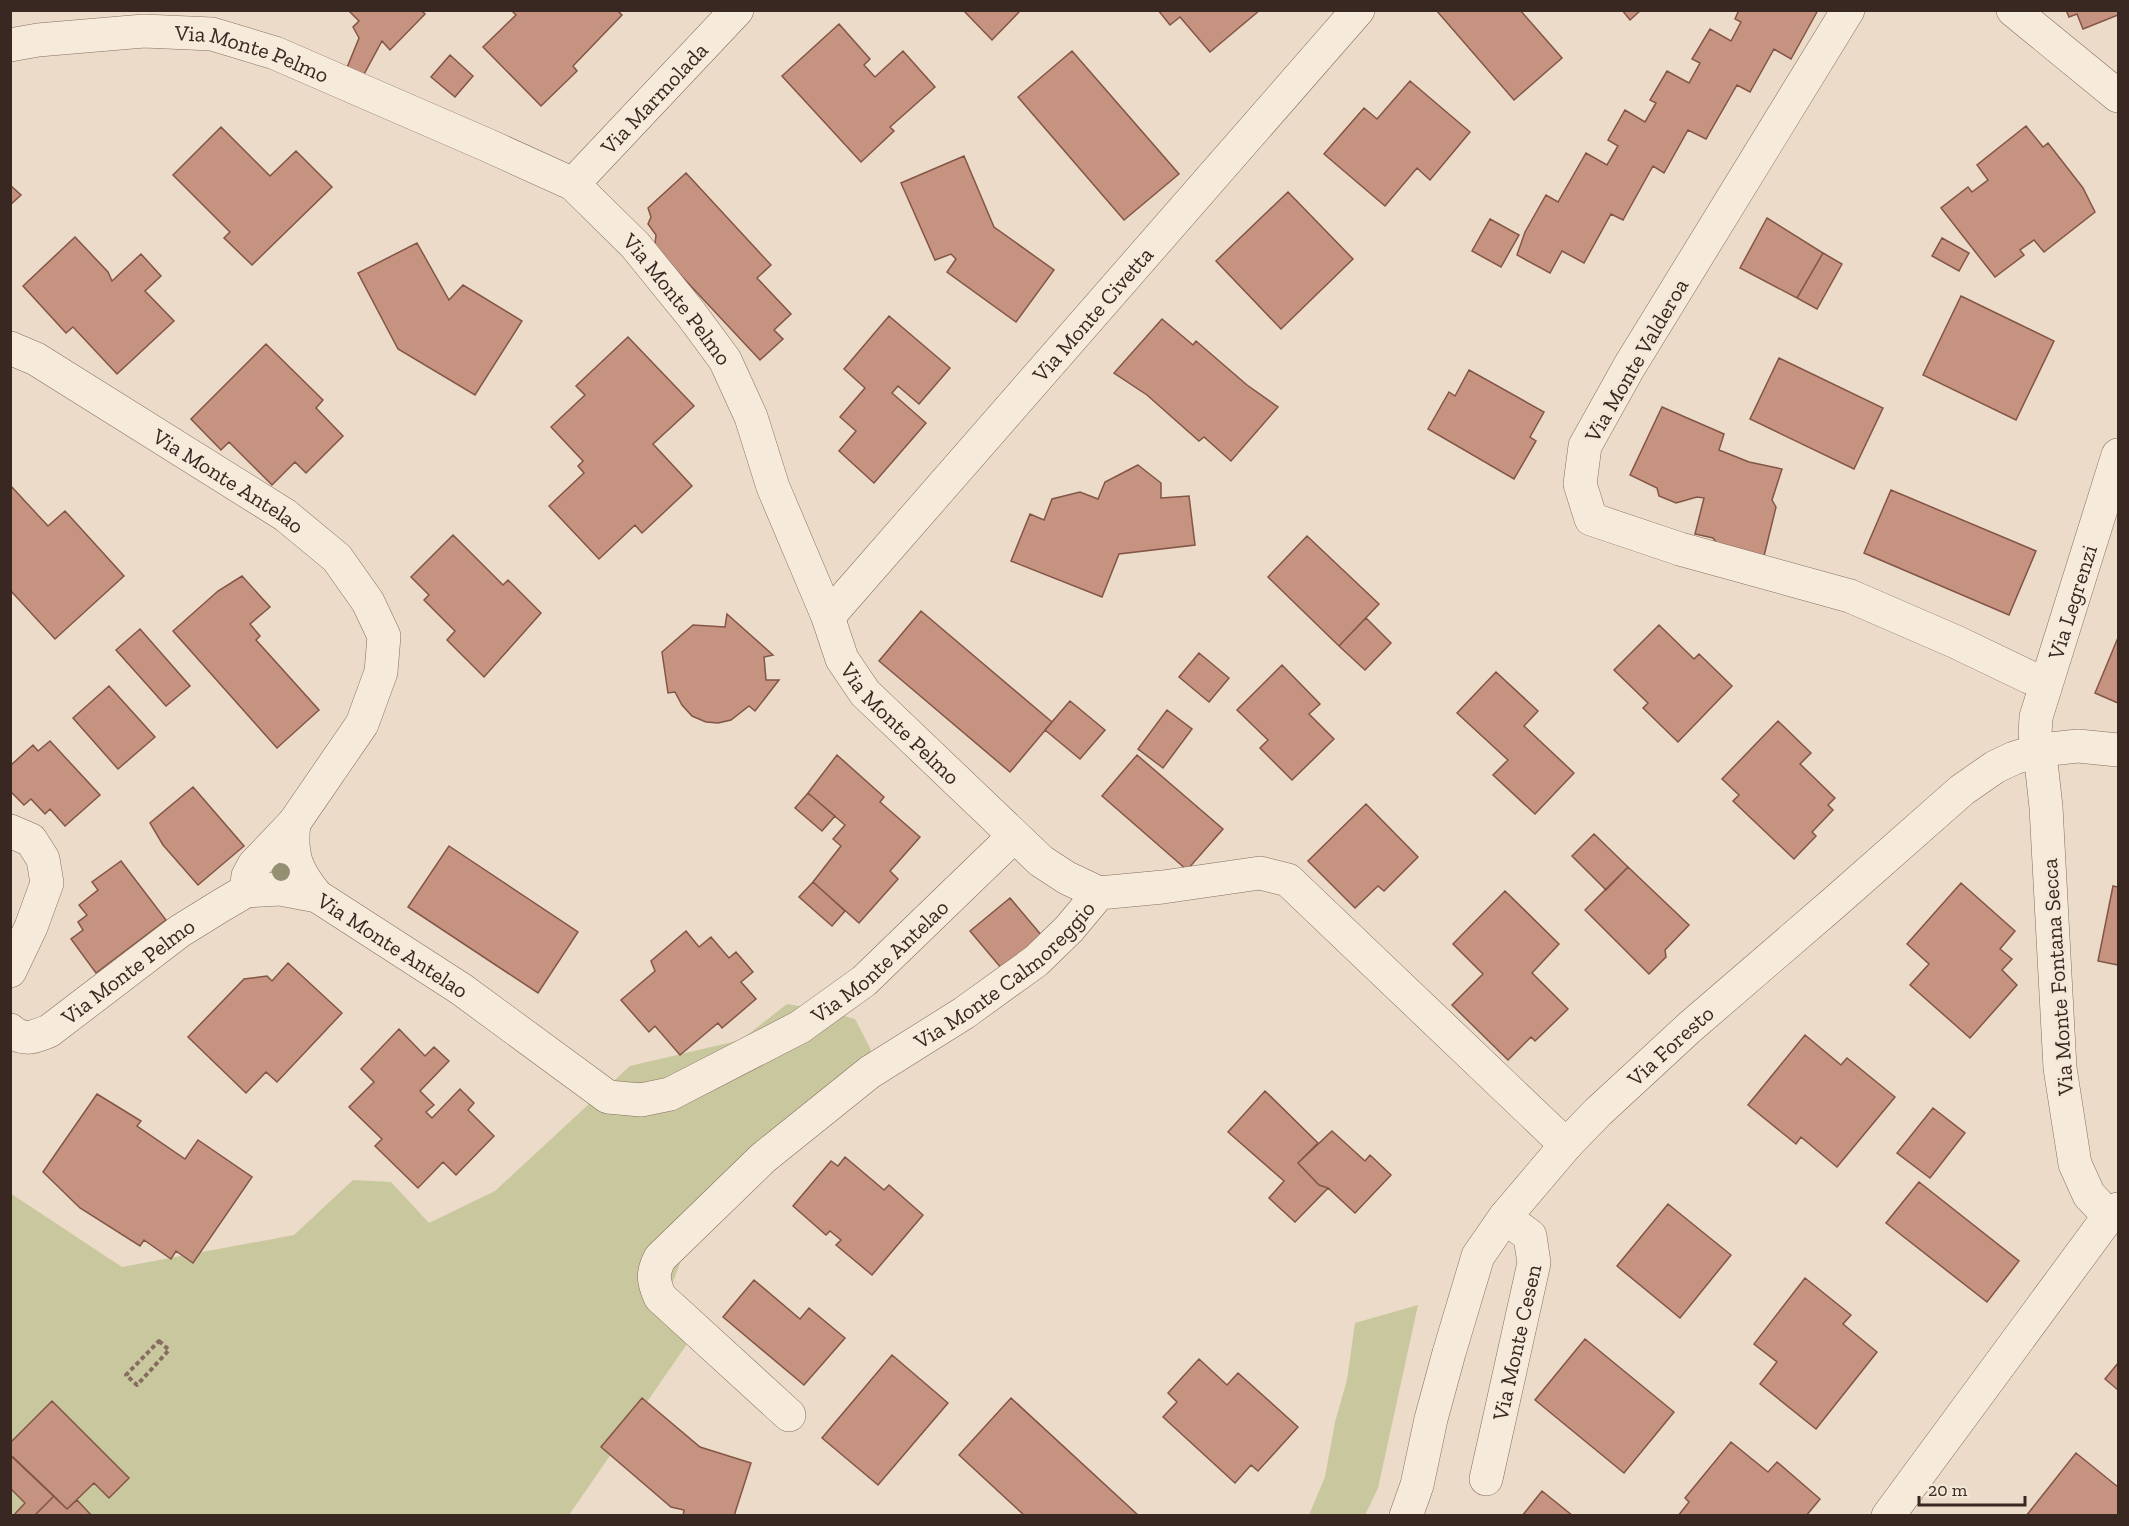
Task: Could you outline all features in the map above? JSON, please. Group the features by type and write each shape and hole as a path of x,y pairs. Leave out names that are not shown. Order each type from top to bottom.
{"street":[{"name":"Via Marmolada","path":"573,184 737,10"},
{"name":"Via Monte Civetta","path":"828,617 1358,10"},
{"name":"Via Monte Valderoa","path":"1848,10 1629,367 1585,446 1580,484 1591,519 1680,549 1850,596 2046,683"},
{"path":"2013,10 2118,96"},
{"name":"Via Monte Pelmo","path":"10,45 38,40 144,31 212,34 274,54 488,145 573,184 635,245 725,360 751,417 772,487 828,617 842,658 865,693 1041,861 1066,878 1099,892"},
{"name":"Via Monte Antelao","path":"10,348 36,359 285,515 337,558 368,602 384,636 381,672 362,724 294,823 254,865 248,876 246,891 280,889 317,896 461,989 608,1097 641,1100 670,1094 800,1027 864,981 1014,836"},
{"name":"Via Legrenzi","path":"2039,750 2035,740 2034,724 2118,455"},
{"name":"Via Foresto","path":"1406,1515 1417,1485 1431,1419 1464,1296 1478,1256 1505,1217 1566,1145 1598,1112 1690,1027 1836,902 1957,794 1995,767 2039,750 2078,746 2118,750"},
{"name":"Via Monte Fontana Secca","path":"1888,1515 2114,1213 2090,1195 2075,1164 2060,1068 2049,844 2039,750"},
{"path":"294,823 292,838 295,862 300,874 317,896"},
{"path":"10,831 31,840 43,859 47,884 31,927 10,971"},
{"name":"Via Monte Calmoreggio","path":"789,1415 660,1297 653,1282 654,1269 660,1258 763,1158 861,1079 964,1013 1036,961 1069,929 1099,892 1163,887 1260,873 1288,880 1566,1145"},
{"name":"Via Monte Pelmo","path":"10,1030 18,1036 34,1037 49,1031 180,932 246,891"},
{"name":"Via Monte Cesen","path":"1486,1479 1534,1263 1530,1236 1505,1217"}],"path":[{"path":"159,1341 169,1350 137,1385 126,1375 159,1341"}],"shaded area":[{"path":"787,1004 823,1010 855,1019 871,1050 860,1085 692,1231 671,1287 689,1307 687,1344 569,1515 11,1515 10,1193 122,1267 294,1235 353,1180 391,1182 429,1223 495,1191 630,1066 741,1040"},
{"path":"1418,1305 1378,1488 1365,1515 1309,1515 1325,1477 1335,1422 1347,1380 1355,1323"}],"building":[{"path":"348,10 421,10 425,14 390,50 382,41 363,76 346,70 359,38 353,27 359,21"},
{"path":"511,10 617,10 622,15 573,66 577,71 541,106 483,47 516,15"},
{"path":"963,10 1021,10 992,40"},
{"path":"1158,10 1260,10 1210,52 1180,17 1170,25"},
{"path":"1436,10 1520,10 1562,58 1514,100"},
{"path":"1622,10 1641,10 1630,20"},
{"path":"1739,10 1818,10 1791,59 1774,49 1750,92 1737,85 1706,139 1688,130 1664,173 1653,166 1623,220 1611,214 1584,263 1562,251 1550,273 1517,255 1525,232 1546,195 1558,202 1586,153 1607,165 1618,146 1608,140 1625,110 1645,122 1656,103 1650,100 1667,71 1689,83 1700,63 1692,59 1710,29 1731,41 1741,22 1735,19"},
{"path":"2066,10 2118,10 2118,15 2083,29 2077,14 2069,17"},
{"path":"839,24 870,59 864,65 875,77 903,51 935,87 890,127 894,131 861,162 782,76"},
{"path":"1072,51 1179,174 1124,220 1018,97"},
{"path":"450,55 473,76 455,97 431,77"},
{"path":"1410,81 1470,132 1430,180 1417,168 1385,206 1324,154 1364,108 1377,119"},
{"path":"2026,126 2043,147 2048,143 2083,188 2095,212 2044,252 2034,240 2020,250 2024,255 1995,277 1941,208 1968,187 1972,192 1988,180 1977,165"},
{"path":"221,127 270,176 296,151 332,187 252,265 224,238 230,232 173,175"},
{"path":"964,156 994,227 1054,270 1016,322 947,272 956,259 951,254 935,260 901,183"},
{"path":"686,173 771,265 757,278 791,314 774,330 783,339 760,360 658,251 655,244 656,235 648,224 651,217 648,208"},
{"path":"10,185 21,195 10,205"},
{"path":"1288,192 1353,259 1281,329 1216,261"},
{"path":"1767,218 1823,253 1797,298 1740,268"},
{"path":"1490,219 1519,235 1501,267 1472,251"},
{"path":"75,237 108,272 112,281 141,254 161,276 145,291 174,321 117,374 73,327 66,333 23,286"},
{"path":"1942,238 1969,253 1959,271 1932,256"},
{"path":"417,243 449,300 463,285 522,321 475,395 398,349 358,273"},
{"path":"1823,253 1842,264 1817,309 1797,298"},
{"path":"1961,296 2054,341 2016,420 1923,375"},
{"path":"889,316 950,368 919,404 898,386 892,393 926,423 874,483 839,451 856,431 840,417 865,388 844,369"},
{"path":"1162,319 1193,345 1196,341 1247,385 1278,407 1231,461 1204,437 1199,441 1147,395 1114,373"},
{"path":"628,337 694,406 653,444 692,486 642,533 635,525 599,559 549,506 584,473 578,466 583,461 551,427 585,395 576,386"},
{"path":"266,344 323,400 316,408 343,436 306,473 295,462 272,485 229,442 221,450 191,419"},
{"path":"1779,358 1883,408 1854,469 1750,419"},
{"path":"1469,370 1544,412 1530,437 1536,441 1514,479 1428,429 1449,392 1455,396"},
{"path":"1662,407 1724,434 1719,450 1749,462 1782,469 1772,500 1776,507 1764,556 1718,545 1713,538 1695,534 1704,498 1697,497 1676,503 1659,496 1657,488 1630,475"},
{"path":"1138,465 1161,483 1161,498 1189,496 1195,545 1119,554 1102,597 1011,561 1030,514 1044,520 1052,499 1080,492 1098,499 1105,482"},
{"path":"10,485 48,526 65,511 124,576 55,639 10,590"},
{"path":"1891,490 2036,551 2009,615 1864,553"},
{"path":"453,535 503,585 508,580 541,613 484,677 447,640 455,631 424,600 429,595 411,577"},
{"path":"1307,536 1379,604 1339,646 1268,577"},
{"path":"242,576 270,607 250,624 260,636 256,640 319,710 277,748 173,631 218,591"},
{"path":"921,611 1052,722 1010,772 879,661"},
{"path":"727,614 773,655 764,657 766,680 779,680 755,711 749,706 731,720 718,723 706,722 692,716 682,705 675,692 668,693 662,652 693,625 725,627"},
{"path":"1366,618 1391,643 1365,670 1339,646"},
{"path":"1659,625 1694,659 1699,654 1732,686 1678,742 1643,708 1648,703 1614,670"},
{"path":"140,629 190,686 166,706 116,650"},
{"path":"2118,641 2118,703 2095,693"},
{"path":"1199,653 1229,678 1209,702 1179,677"},
{"path":"1282,665 1320,704 1309,714 1334,739 1292,780 1260,748 1268,740 1237,710"},
{"path":"1496,672 1538,711 1524,726 1574,773 1535,814 1493,775 1508,760 1457,713"},
{"path":"109,686 155,737 118,769 73,718"},
{"path":"1070,701 1105,730 1080,759 1045,730"},
{"path":"1167,710 1192,729 1163,768 1138,749"},
{"path":"1778,721 1811,753 1800,764 1835,798 1828,805 1833,810 1812,832 1816,836 1794,859 1733,801 1739,795 1722,779"},
{"path":"50,741 100,795 65,826 50,809 45,814 31,799 24,805 10,791 10,766 33,745 38,751"},
{"path":"837,755 884,797 880,802 920,837 890,871 898,879 859,923 813,882 841,846 833,839 845,825 808,793"},
{"path":"1137,755 1223,829 1187,870 1102,796"},
{"path":"193,787 244,846 198,885 163,845 150,823"},
{"path":"808,793 835,816 822,831 795,808"},
{"path":"1366,804 1418,857 1384,891 1378,886 1355,908 1308,861"},
{"path":"1594,834 1628,867 1606,890 1572,856"},
{"path":"449,846 578,932 538,993 408,907"},
{"path":"121,861 166,920 96,973 71,939 83,930 78,922 87,915 79,905 98,890 92,882"},
{"path":"1628,867 1689,925 1665,950 1666,957 1649,974 1585,910"},
{"path":"813,882 845,911 832,926 799,897"},
{"path":"1961,883 2015,931 2000,949 2012,959 2002,970 2017,985 1970,1038 1910,985 1929,964 1907,944"},
{"path":"2113,886 2118,887 2118,965 2098,961"},
{"path":"1505,891 1559,944 1532,973 1568,1009 1535,1041 1531,1037 1508,1060 1452,1005 1483,974 1453,944"},
{"path":"1010,898 1042,936 1002,969 970,931"},
{"path":"686,931 699,947 711,937 729,958 736,952 753,972 741,982 756,999 722,1028 718,1023 680,1055 655,1026 649,1032 621,1000 655,971 651,961"},
{"path":"288,963 342,1013 277,1082 266,1072 246,1093 188,1037 244,979 267,976 272,981"},
{"path":"399,1029 425,1056 434,1047 449,1061 420,1091 434,1105 426,1112 432,1118 460,1089 474,1103 468,1110 494,1136 456,1175 443,1162 418,1188 375,1146 382,1139 349,1107 374,1082 361,1069"},
{"path":"1805,1035 1841,1065 1847,1058 1895,1097 1837,1167 1801,1137 1796,1144 1748,1105"},
{"path":"1265,1091 1318,1143 1298,1163 1319,1185 1328,1188 1295,1222 1269,1198 1284,1181 1228,1132"},
{"path":"97,1094 141,1121 137,1126 185,1159 198,1140 252,1177 193,1263 176,1251 171,1259 144,1240 140,1246 80,1208 43,1172"},
{"path":"1933,1108 1965,1133 1930,1178 1897,1153"},
{"path":"1332,1131 1365,1161 1370,1155 1391,1175 1355,1213 1328,1188 1319,1185 1298,1163"},
{"path":"845,1157 884,1190 889,1185 923,1215 872,1275 836,1245 841,1240 830,1231 826,1235 793,1206 831,1161 838,1166"},
{"path":"1919,1182 2019,1261 1987,1302 1886,1223"},
{"path":"1668,1204 1731,1255 1680,1318 1617,1266"},
{"path":"1805,1278 1851,1315 1843,1324 1877,1352 1816,1429 1760,1384 1777,1362 1754,1344"},
{"path":"754,1280 800,1319 809,1308 845,1338 804,1385 723,1317"},
{"path":"1585,1339 1674,1412 1624,1473 1535,1400"},
{"path":"892,1355 948,1403 878,1485 822,1438"},
{"path":"1199,1359 1227,1385 1238,1373 1298,1427 1258,1471 1251,1465 1235,1483 1163,1417 1177,1402 1168,1393"},
{"path":"2118,1363 2118,1390 2105,1379"},
{"path":"642,1398 700,1447 751,1463 734,1516 683,1516 684,1510 671,1507 601,1447"},
{"path":"1011,1398 1139,1516 1025,1516 959,1455"},
{"path":"52,1401 129,1478 109,1498 94,1483 67,1509 10,1455 10,1443"},
{"path":"1731,1442 1768,1472 1777,1462 1820,1499 1806,1516 1678,1516 1689,1502 1685,1498"},
{"path":"2076,1453 2118,1487 2118,1516 2026,1516"},
{"path":"13,1457 54,1496 34,1516 13,1516 25,1503 10,1488 10,1459"},
{"path":"1542,1491 1573,1516 1522,1516"},
{"path":"54,1496 67,1509 77,1500 92,1516 34,1516"}]}
